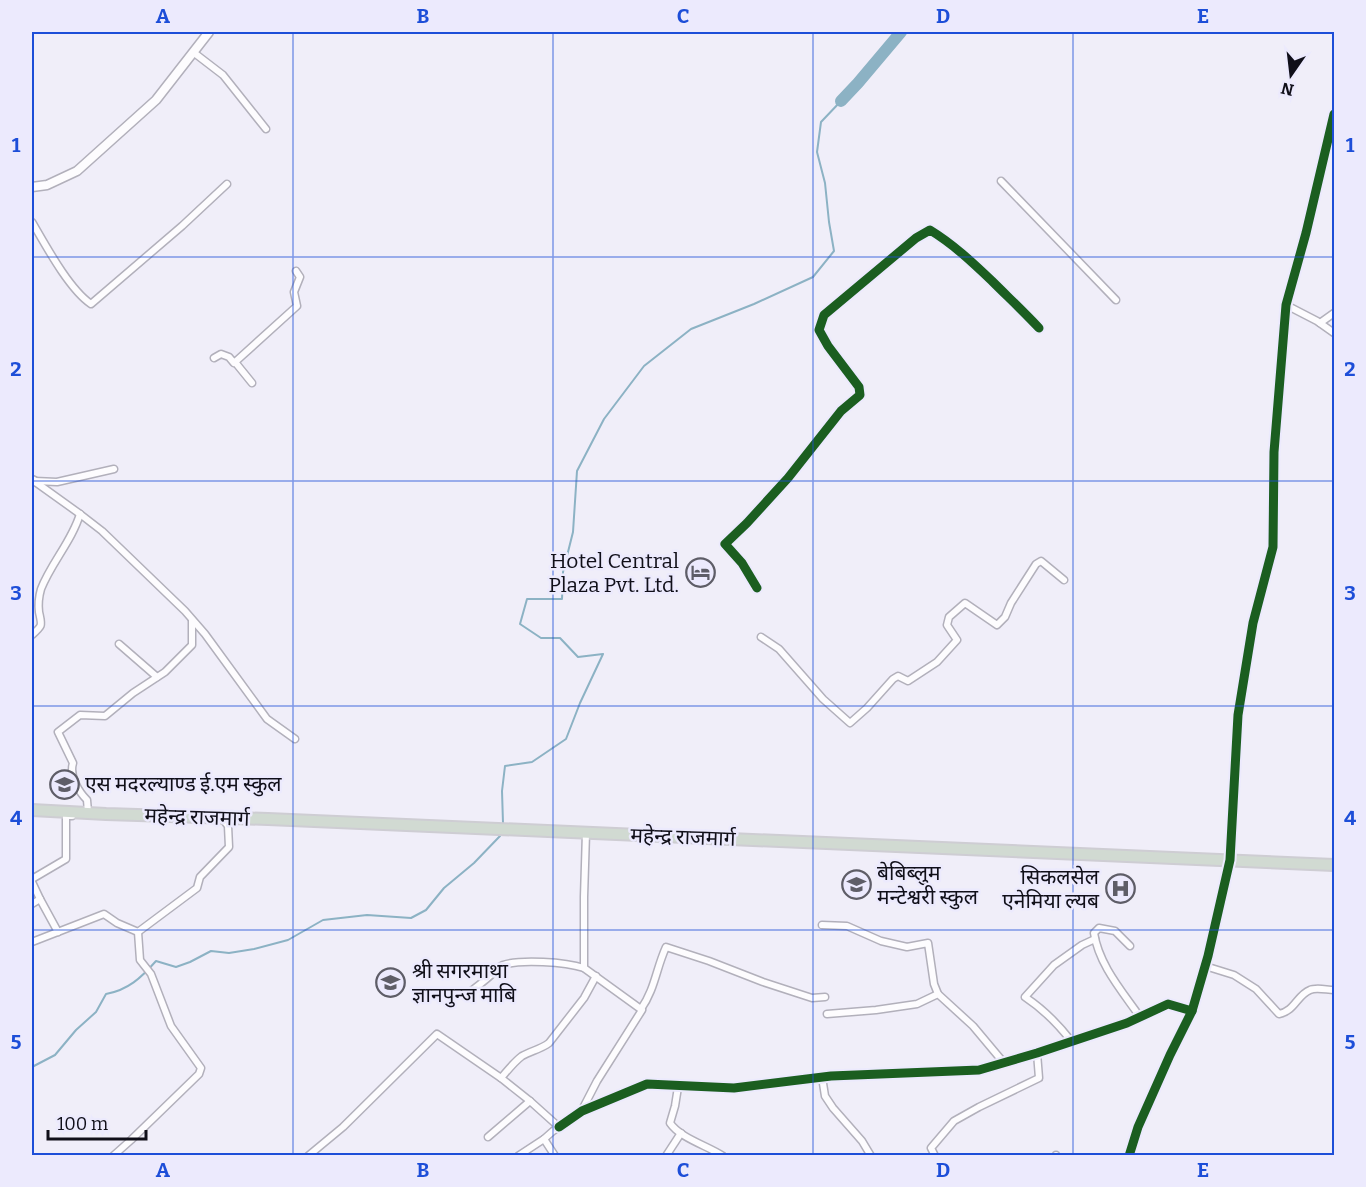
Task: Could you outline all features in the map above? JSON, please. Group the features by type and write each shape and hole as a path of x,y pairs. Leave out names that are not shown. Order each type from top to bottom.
{"highway":[{"name":"महेन्द्र राजमार्ग","path":"32,810 1335,865"}],"street":[{"path":"32,187 47,185 77,171 156,100 209,32"},
{"path":"193,52 223,75 266,129"},
{"path":"1129,1155 1138,1127 1192,1011 1230,860 1238,715 1253,623 1273,547 1274,452 1286,305 1335,114"},
{"path":"1001,181 1116,300"},
{"path":"32,222 72,285 91,304 189,220 227,184"},
{"path":"757,588 742,563 725,544 788,478 841,411 860,395 859,387 828,346 819,330 824,315 916,238 930,230 944,238 972,262 1017,303 1039,328"},
{"path":"235,362 297,306 294,292 300,277 296,271"},
{"path":"1286,305 1335,333"},
{"path":"1320,323 1335,313"},
{"path":"214,358 221,354 230,357 252,383"},
{"path":"32,482 57,482 114,469"},
{"path":"32,482 102,531 205,634 267,719 295,739"},
{"path":"32,635 40,628 42,621 39,599 42,588 73,533 80,514"},
{"path":"761,637 779,649 823,699 850,723 893,679 898,676 908,681 937,662 957,640 947,625 949,617 965,603 997,625 1005,617 1011,603 1036,564 1041,561 1064,580"},
{"path":"88,812 87,801 78,791 73,764 58,732 80,715 105,716 133,693 165,672 192,645 192,620"},
{"path":"119,644 157,677"},
{"path":"58,932 32,881 66,859 66,816 106,814"},
{"path":"138,932 197,888 200,877 229,847 228,826 222,818"},
{"path":"584,968 586,833"},
{"path":"32,904 40,899"},
{"path":"32,942 104,914 117,923 138,932"},
{"path":"822,925 847,926 881,941 907,947 928,943 934,984 938,994 973,1026 1004,1063"},
{"path":"1130,945 1115,930 1100,928 1094,933 1106,969 1140,1017"},
{"path":"113,1155 199,1074 201,1068 171,1026 151,974 140,960 138,932"},
{"path":"1072,1042 1038,1005 1025,997 1054,965 1082,945 1095,939"},
{"path":"582,1111 597,1081 649,998 666,947 812,998 825,997"},
{"path":"470,992 497,969 507,964 550,962 571,964 584,968 641,1009"},
{"path":"1205,966 1234,975 1256,989 1279,1014 1287,1012 1308,990 1318,988 1335,990"},
{"path":"501,1078 523,1056 549,1043 584,998 596,976"},
{"path":"827,1014 876,1011 917,1004 938,994"},
{"path":"518,1155 544,1140 582,1111 647,1084 734,1088 822,1077 979,1070 1127,1023 1168,1004 1192,1011"},
{"path":"308,1155 343,1127 437,1034 501,1078 559,1127"},
{"path":"934,1155 931,1148 954,1121 1039,1078 1037,1053"},
{"path":"822,1077 825,1096 871,1155"},
{"path":"678,1086 670,1123 681,1133 723,1155"},
{"path":"488,1137 530,1101"},
{"path":"666,1155 681,1133"},
{"path":"544,1140 555,1155"}],"waterway":[{"path":"841,101 901,32"},
{"path":"502,826 505,766 532,762 566,739 603,654 578,657 560,638 541,638 520,624 527,599 562,599 563,572 573,532 577,471 604,419 644,366 691,329 813,277 834,251 825,183 817,152 821,122 841,101"},
{"path":"32,1067 55,1055 76,1030 96,1012 106,994 121,990 134,982 156,961 176,967 211,951 229,953 254,949 288,940 323,920 367,915 411,918 426,910 444,888 474,863 501,834"}],"cycle path":[{"path":"1129,1156 1138,1127 1192,1011 1208,956 1230,860 1238,715 1253,623 1273,547 1274,452 1286,305 1306,233 1334,114"},
{"path":"757,588 742,563 725,544 788,478 841,411 860,395 859,387 828,346 819,330 824,315 916,238 930,230 970,260 1039,328"},
{"path":"559,1127 582,1111 647,1084 734,1088 831,1076 979,1070 1127,1023 1168,1004 1192,1011"}],"place":[{"name":"Hotel Central Plaza Pvt. Ltd.","path":"700,573"},
{"name":"एस मदरल्याण्ड ई.एम स्कुल","path":"64,784"},
{"name":"बेबिब्लुम मन्टेश्वरी स्कुल","path":"856,885"},
{"name":"सिकलसेल एनेमिया ल्यब","path":"1120,889"},
{"name":"श्री सगरमाथा ज्ञानपुन्ज माबि","path":"391,983"}]}
